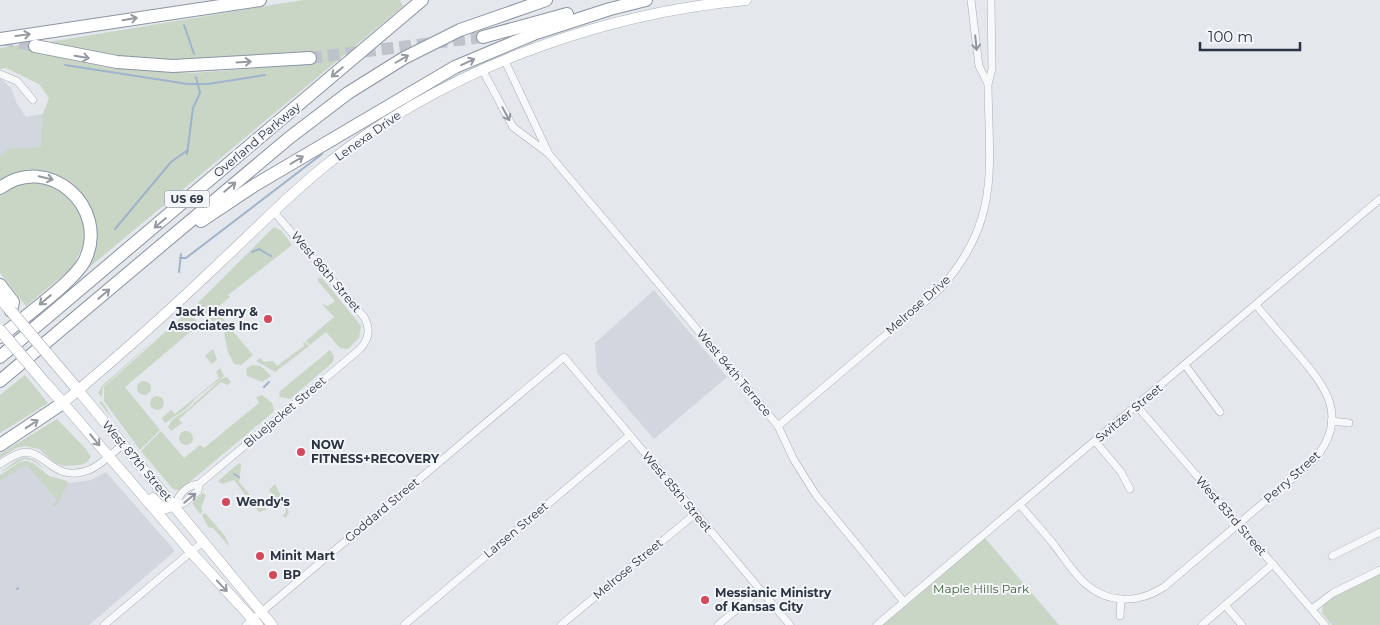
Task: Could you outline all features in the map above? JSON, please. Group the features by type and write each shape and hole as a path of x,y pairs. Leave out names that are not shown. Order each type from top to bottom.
{"highway":[{"path":"0,39 260,0"},
{"name":"Overland Parkway","path":"0,357 422,0"},
{"name":"US 69","path":"0,381 289,138 348,93 404,58 452,34 501,14 546,0"},
{"path":"483,37 627,0"},
{"path":"153,253 255,186 455,68 536,32 646,0"},
{"path":"35,46 110,61 164,65 310,58"},
{"path":"0,188 11,181 29,176 54,180 69,189 83,203 92,235 88,252 80,269 0,338"},
{"path":"0,285 13,302 11,311"},
{"path":"0,445 63,403"}],"main road":[{"name":"West 87th Street","path":"0,298 78,390"},
{"name":"West 87th Street","path":"0,330 63,403"}],"street":[{"name":"Lenexa Drive","path":"63,403 182,299 328,164 397,115 431,95 567,36 680,10 746,0"},
{"name":"Melrose Drive","path":"972,0 978,66 988,84"},
{"name":"Melrose Drive","path":"778,426 940,289 967,254 982,221 990,186 988,84 992,69 991,0"},
{"name":"West 84th Terrace","path":"505,62 549,154"},
{"name":"West 84th Terrace","path":"483,71 513,127 549,154 778,426 794,460 816,495 904,602"},
{"path":"0,74 16,81 32,100"},
{"name":"Switzer Street","path":"877,625 1380,199"},
{"name":"West 86th Street","path":"274,212 364,317 367,323 368,338"},
{"name":"Perry Street","path":"1121,599 1135,600 1164,587 1314,460 1326,443 1331,421 1331,404 1323,385 1256,305"},
{"name":"Bluejacket Street","path":"175,505 178,496 192,485 199,484 346,361 364,345 368,338"},
{"name":"West 85th Street","path":"564,357 790,625"},
{"name":"Goddard Street","path":"252,623 261,612 564,357"},
{"path":"1185,365 1220,412"},
{"name":"West 87th Street","path":"78,390 175,505 272,625"},
{"name":"West 87th Street","path":"63,403 252,623"},
{"name":"West 83rd Street","path":"1137,406 1325,625"},
{"path":"1331,421 1349,423"},
{"name":"Larsen Street","path":"404,625 630,435"},
{"path":"1095,441 1120,472 1130,489"},
{"path":"0,464 16,454 28,452 39,456 58,471 74,473 88,470 124,444"},
{"path":"119,469 132,474 163,509 175,505"},
{"path":"1020,504 1086,585 1107,597 1121,599 1120,616"},
{"name":"Melrose Street","path":"562,625 695,514"},
{"path":"1332,556 1380,532"},
{"path":"104,625 204,541"},
{"path":"1202,625 1273,564"},
{"path":"1312,609 1333,593 1380,570"},
{"path":"718,625 760,590"},
{"path":"1225,605 1242,625"}],"shaded area":[{"path":"0,78 11,88 17,104 26,117 43,114 44,124 41,147 11,151 0,160"},
{"path":"654,290 727,377 654,439 597,373 595,343"},
{"path":"24,461 48,476 70,483 91,480 106,472 175,551 89,625 0,625 0,476"}],"green space":[{"path":"303,0 400,0 403,6 86,270 94,245 96,229 93,213 85,199 74,188 61,180 46,175 31,173 15,175 0,181 0,156 8,149 41,147 43,114 49,98 39,84 6,68 0,69 0,48 26,44 33,52 105,67 192,73 312,64 145,60 43,43"},
{"path":"42,181 65,192 82,214 86,239 73,267 26,306 0,273 0,192 17,183"},
{"path":"274,227 282,231 292,245 228,295 230,297 219,306 218,313 227,323 219,330 198,303"},
{"path":"318,278 322,278 361,326 359,338 348,349 340,348 326,332 310,345 306,341 334,317 322,304 328,306 335,301 318,281"},
{"path":"189,314 197,321 196,327 125,387 160,430 140,450 104,401 104,387 183,316"},
{"path":"230,328 253,355 241,365 234,364 228,352 224,333"},
{"path":"156,338 103,387 102,397 98,393 103,385"},
{"path":"305,342 309,346 275,372 256,361 260,358 264,362 273,361 277,366 304,346 303,343"},
{"path":"213,349 217,360 212,364 205,356"},
{"path":"330,350 334,356 333,362 290,399 280,397 279,392"},
{"path":"252,365 261,366 271,376 262,382 247,376 246,369"},
{"path":"220,368 224,376 197,397 186,409 165,423 162,418 171,410 175,414 219,378 216,372"},
{"path":"25,375 48,403 0,433 0,395"},
{"path":"227,377 231,382 227,385 221,382 179,419 182,423 171,431 168,427 172,420 187,410 221,379"},
{"path":"141,381 147,381 151,388 147,395 141,395 137,391 137,385"},
{"path":"262,395 272,403 274,410 272,413 180,490 172,488 141,451 161,431 184,458 200,445 204,448 259,403 256,397"},
{"path":"154,396 160,396 164,403 160,410 154,410 150,406 150,400"},
{"path":"102,401 113,419 99,402"},
{"path":"57,419 86,449 91,457 86,463 64,466 55,463 39,449 25,446 16,448 0,458 0,454"},
{"path":"113,419 164,482 114,421"},
{"path":"186,431 191,433 193,438 191,443 186,445 181,443 179,438 181,433"},
{"path":"26,457 35,460 47,471 32,460 24,459 0,473 17,460"},
{"path":"27,461 33,463 49,476 67,481 66,488 55,507 52,505 57,500 26,464 0,481 0,475 20,462"},
{"path":"239,463 241,464 240,476 233,474 240,478 239,482 262,509 265,505 266,510 259,512 234,480 222,484 218,481"},
{"path":"275,484 289,512 286,518 282,515 285,514 286,510 269,490"},
{"path":"203,493 206,495 201,508 203,511 200,514 192,503"},
{"path":"205,513 225,536 230,547 213,528 208,527 202,515"},
{"name":"Maple Hills Park","path":"985,538 1059,625 883,625"},
{"path":"1380,573 1380,625 1332,625 1322,613 1323,604 1357,583"}],"waterway":[{"path":"184,25 194,54"},
{"path":"65,65 188,84 208,84 265,75"},
{"path":"187,154 193,108 200,93 196,77"},
{"path":"115,229 171,162 188,150"},
{"path":"180,258 186,258 322,154"},
{"path":"252,252 259,249 271,256"},
{"path":"179,272 181,254"},
{"path":"264,387 269,382"},
{"path":"234,474 239,477"}],"tunnel":[{"path":"310,58 483,37"},
{"path":"2,39 35,46"}],"place":[{"name":"Jack Henry & Associates Inc","path":"268,319"},
{"name":"NOW FITNESS+RECOVERY","path":"301,452"},
{"name":"Wendy's","path":"226,502"},
{"name":"Minit Mart","path":"260,556"},
{"name":"BP","path":"273,575"},
{"name":"Messianic Ministry of Kansas City","path":"705,600"}]}
